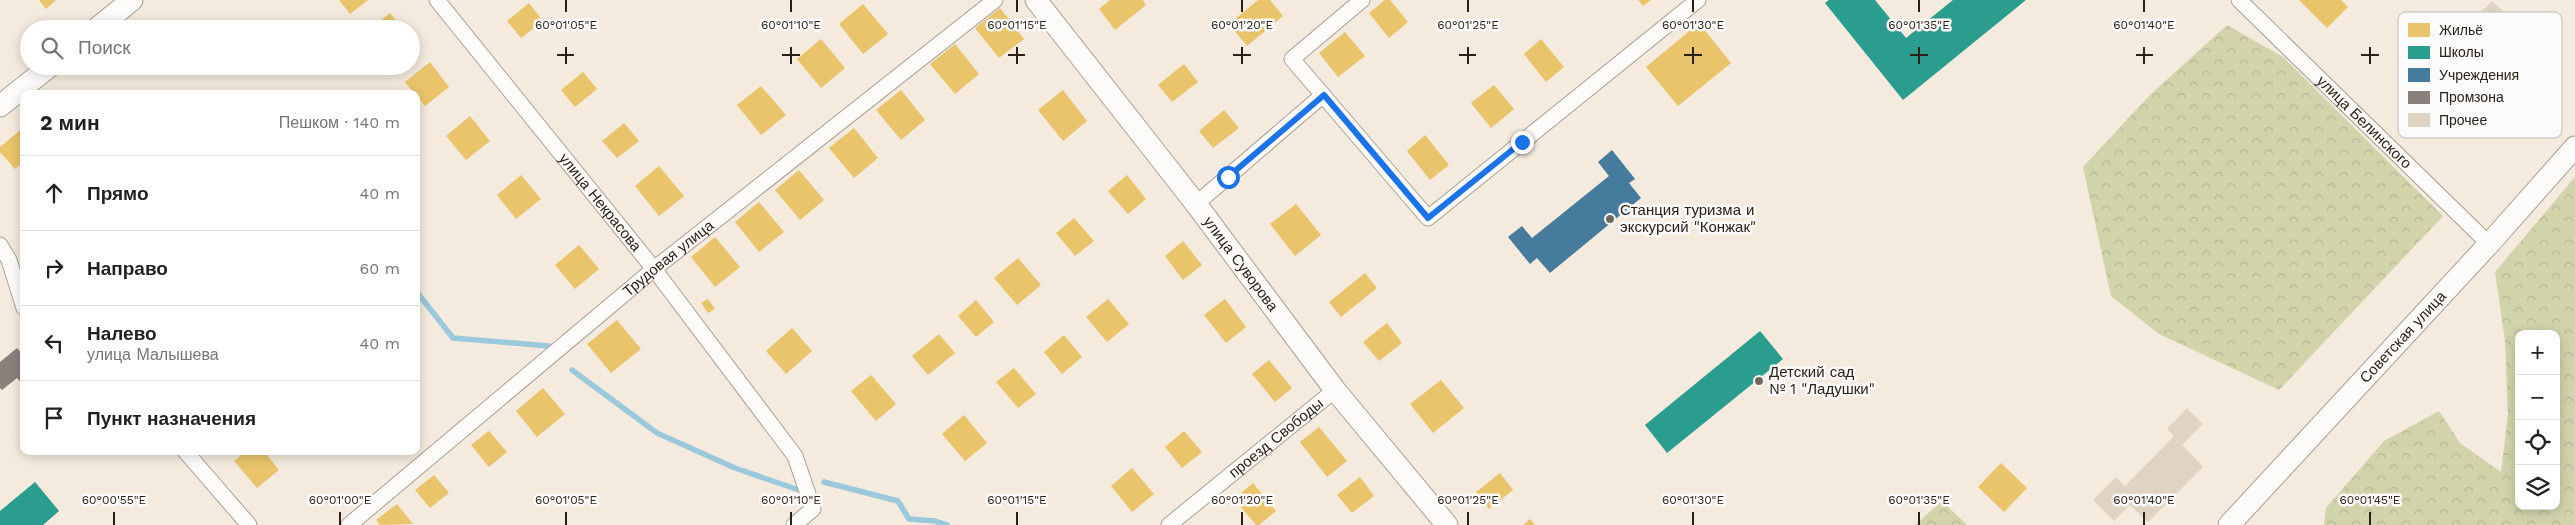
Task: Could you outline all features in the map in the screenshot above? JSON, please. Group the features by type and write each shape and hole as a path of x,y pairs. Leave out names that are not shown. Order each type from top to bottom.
{"main road":[{"path":"107,20 132,0"},
{"name":"улица Суворова","path":"1036,0 1196,204 1335,390 1447,525"},
{"path":"0,106 39,75"},
{"name":"Советская улица","path":"2229,525 2489,244 2575,147"}],"street":[{"name":"улица Некрасова","path":"436,0 654,269 795,456 813,510 794,525"},
{"name":"Трудовая улица","path":"349,525 654,269 995,0"},
{"path":"1362,0 1292,58 1428,218 1698,0"},
{"name":"улица Белинского","path":"2239,0 2489,244"},
{"path":"1196,204 1324,95"},
{"path":"0,246 9,260 20,295"},
{"name":"проезд Свободы","path":"1169,525 1335,390"},
{"path":"188,455 249,525"}],"green space":[{"path":"2227,25 2283,57 2443,216 2279,390 2159,334 2111,296 2083,167 2151,94"},
{"path":"2575,177 2575,525 2324,525 2326,508 2384,441 2439,411 2460,443 2501,472 2508,414 2505,341 2495,272"},
{"path":"1942,501 1967,525 1915,525"}],"building: Жильё":[{"path":"39,0 56,0 46,9"},
{"path":"339,0 368,0 350,14"},
{"path":"1110,0 1143,0 1146,5 1115,30 1099,9"},
{"path":"1258,0 1270,0 1283,16 1247,46 1229,24"},
{"path":"1385,0 1390,0 1408,22 1389,38 1369,13"},
{"path":"1638,0 1651,0 1643,6"},
{"path":"2299,0 2341,0 2348,7 2327,28"},
{"path":"529,3 543,21 521,38 507,21"},
{"path":"863,4 888,34 863,54 839,24"},
{"path":"1000,8 1024,39 999,58 975,28"},
{"path":"390,13 396,20 381,20"},
{"path":"1699,23 1731,63 1678,106 1646,67"},
{"path":"1345,32 1365,56 1338,77 1319,53"},
{"path":"821,39 845,68 821,88 797,59"},
{"path":"1541,39 1564,67 1546,82 1524,54"},
{"path":"955,44 979,74 955,94 930,64"},
{"path":"430,62 449,87 425,106 420,100 420,90 412,90 405,82 414,75 420,75 420,70"},
{"path":"1184,64 1198,82 1172,102 1158,85"},
{"path":"583,72 597,89 575,107 561,90"},
{"path":"1494,85 1514,109 1491,128 1471,103"},
{"path":"761,86 786,115 761,135 737,105"},
{"path":"901,90 925,120 901,140 876,110"},
{"path":"1063,90 1087,121 1063,141 1038,110"},
{"path":"1224,110 1239,128 1213,148 1199,131"},
{"path":"470,116 490,141 466,160 446,136"},
{"path":"624,123 639,141 617,158 602,141"},
{"path":"854,128 878,158 854,178 829,148"},
{"path":"20,130 20,165 15,169 0,152 0,147"},
{"path":"1425,135 1449,165 1430,180 1407,151"},
{"path":"659,166 684,196 659,216 635,186"},
{"path":"799,170 824,200 800,220 775,190"},
{"path":"521,175 541,199 516,219 497,195"},
{"path":"1127,175 1146,199 1128,214 1108,191"},
{"path":"759,202 784,232 759,252 735,222"},
{"path":"1296,204 1321,235 1295,256 1270,224"},
{"path":"1074,218 1094,241 1075,256 1056,233"},
{"path":"715,237 740,267 715,287 691,257"},
{"path":"1183,241 1202,265 1183,280 1165,256"},
{"path":"579,245 599,269 575,289 555,265"},
{"path":"1018,258 1041,285 1017,305 994,278"},
{"path":"1365,273 1377,288 1341,317 1329,302"},
{"path":"708,299 715,309 708,313 701,303"},
{"path":"1108,299 1129,324 1107,342 1086,317"},
{"path":"1225,299 1246,327 1226,343 1204,315"},
{"path":"976,300 994,322 976,337 958,316"},
{"path":"617,320 641,349 611,373 587,344"},
{"path":"1387,323 1402,343 1379,361 1363,342"},
{"path":"792,328 812,351 786,374 766,351"},
{"path":"939,334 955,353 928,375 912,356"},
{"path":"1064,335 1082,357 1062,374 1044,352"},
{"path":"1269,360 1292,388 1275,402 1252,374"},
{"path":"1014,368 1036,394 1018,408 996,382"},
{"path":"871,375 896,404 876,421 851,391"},
{"path":"1441,380 1464,408 1433,433 1410,404"},
{"path":"543,388 565,414 537,437 516,411"},
{"path":"964,415 987,443 965,461 942,434"},
{"path":"1319,427 1347,461 1327,477 1300,442"},
{"path":"489,431 507,452 489,467 471,445"},
{"path":"1184,431 1202,452 1182,468 1165,447"},
{"path":"241,455 267,455 279,470 257,488 234,461"},
{"path":"2001,463 2027,488 2004,512 1978,487"},
{"path":"1132,468 1154,494 1132,512 1111,486"},
{"path":"1500,473 1513,490 1489,509 1476,492"},
{"path":"434,475 449,493 430,508 415,490"},
{"path":"1360,477 1374,496 1352,513 1337,495"},
{"path":"1253,483 1276,511 1259,525 1256,525 1234,499"},
{"path":"397,504 413,524 380,525 376,520"},
{"path":"1530,519 1535,525 1523,525"}],"building: Школы":[{"path":"1829,0 1875,0 1906,38 1953,0 2026,0 1903,100 1825,3"},
{"path":"1760,331 1783,359 1667,453 1645,425"},
{"path":"35,482 59,511 43,525 0,525 0,511"}],"building: Учреждения":[{"path":"1612,150 1635,179 1629,183 1641,198 1550,273 1537,258 1530,264 1508,237 1522,226 1532,238 1609,176 1598,162"}],"building: Промзона":[{"path":"17,348 20,351 20,381 17,378 2,390 0,388 0,362"}],"building: Прочее":[{"path":"2492,1 2504,12 2481,12"},
{"path":"2187,408 2203,424 2182,445 2203,467 2148,522 2130,505 2114,521 2093,500 2116,477 2125,486 2174,436 2167,429"}],"waterway":[{"path":"420,296 453,338 549,346"},
{"path":"572,370 657,433 735,468 796,489"},
{"path":"824,482 898,501 909,519 935,521 947,525"}],"place":[{"name":"Станция туризма и экскурсий \"Конжак\"","path":"1610,219"},
{"name":"Детский сад № 1 \"Ладушки\"","path":"1759,381"}],"route":[{"path":"1228,177 1324,95 1428,218 1522,142"}]}
